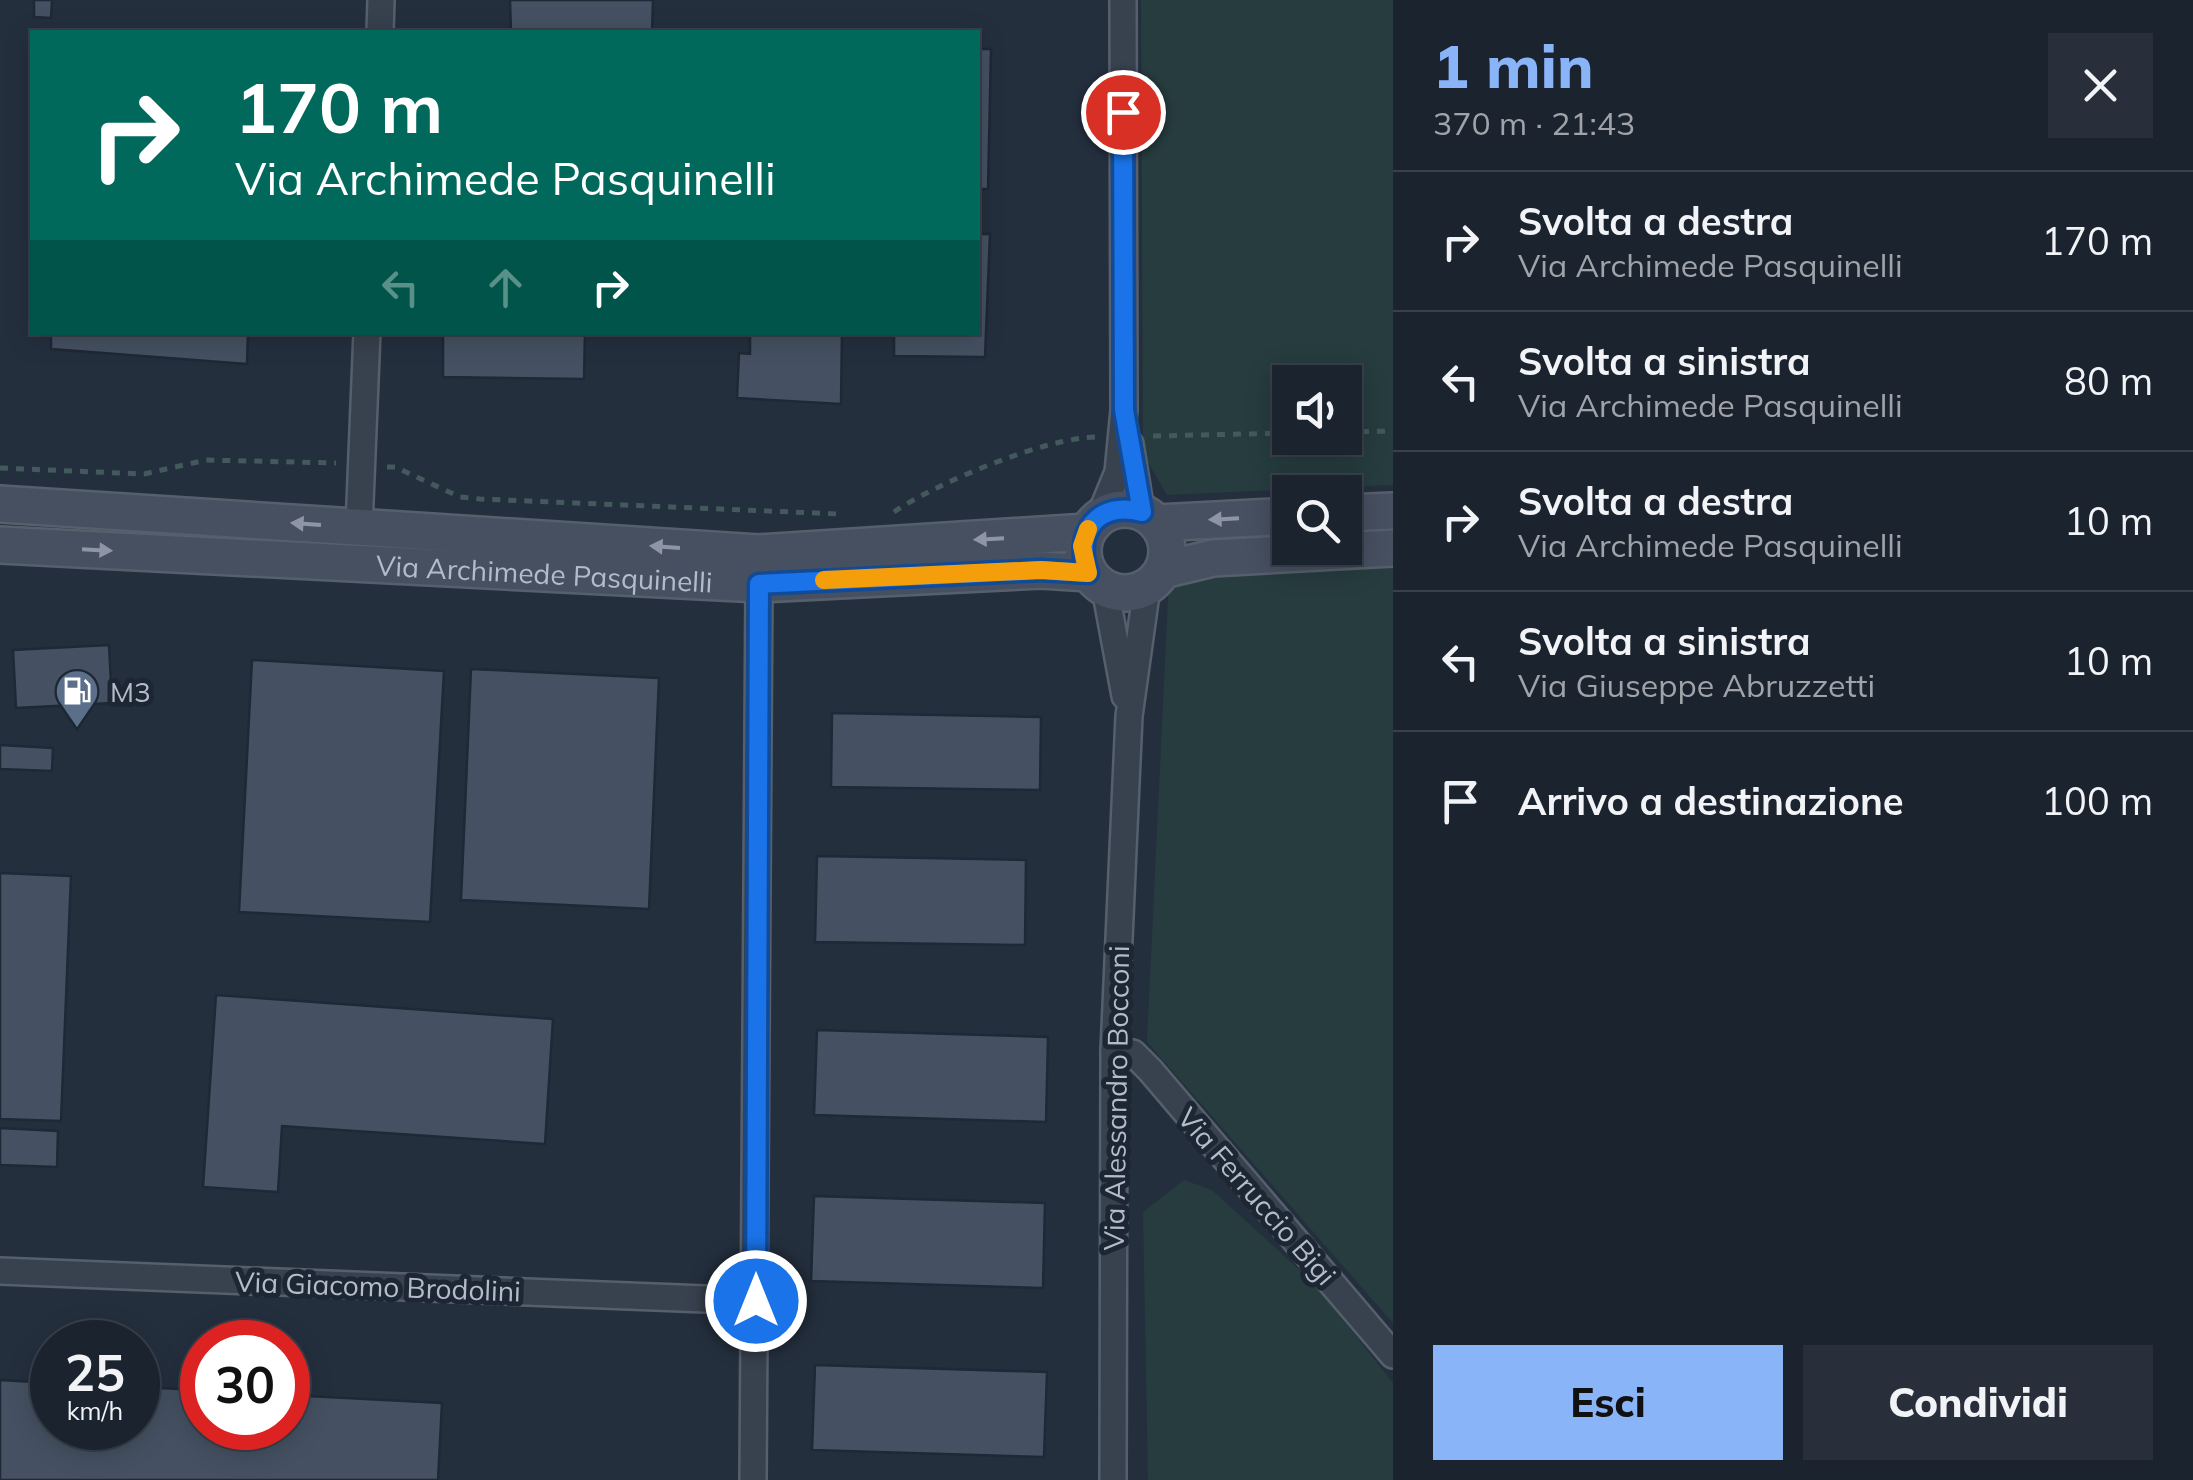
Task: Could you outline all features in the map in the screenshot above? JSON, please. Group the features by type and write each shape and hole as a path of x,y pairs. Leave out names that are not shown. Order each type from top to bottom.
{"main road":[{"name":"Via Archimede Pasquinelli","path":"0,504 758,553 1094,524 1113,509 1128,508 1150,517 1272,516"},
{"path":"1362,512 1393,511"},
{"path":"1150,517 1167,546 1155,578"},
{"path":"1094,524 1082,546 1096,581"},
{"name":"Via Archimede Pasquinelli","path":"0,545 759,584 1041,570 1096,581 1126,593 1155,578 1214,558 1393,548"}],"street":[{"path":"380,30 381,0"},
{"path":"1094,524 1118,472 1125,436 1123,0"},
{"path":"359,527 367,335"},
{"path":"1125,436 1150,517"},
{"name":"Via Alessandro Bocconi","path":"1112,1480 1114,1050 1129,716 1155,578"},
{"name":"Via Alessandro Bocconi","path":"1096,581 1129,716"},
{"path":"753,1480 759,584"},
{"name":"Via Ferruccio Bigi","path":"1114,1050 1133,1053 1150,1070 1393,1354"},
{"name":"Via Giacomo Brodolini","path":"0,1271 756,1301"}],"path":[{"path":"1362,431 1393,430"},
{"path":"887,516 921,493 1072,437 1272,434"},
{"path":"0,468 144,474 206,460 361,465 395,467 460,497 480,500 848,514"}],"green space":[{"path":"1141,0 1393,0 1393,485 1362,486 1362,475 1272,475 1272,490 1167,495 1143,454"},
{"path":"1393,555 1393,1323 1147,1042 1169,578 1296,565 1362,565 1362,558"},
{"path":"1184,1180 1212,1190 1316,1285 1393,1383 1393,1480 1148,1480 1143,1212"}],"building":[{"path":"34,0 52,0 51,18 34,17"},
{"path":"510,0 653,0 652,30 511,30"},
{"path":"980,49 991,49 988,189 980,189"},
{"path":"980,234 990,234 985,357 894,356 894,335 980,335"},
{"path":"51,335 248,335 247,364 51,349"},
{"path":"443,335 585,335 584,379 443,377"},
{"path":"750,335 842,335 841,404 737,398 739,353 750,354"},
{"path":"109,645 112,703 16,708 13,650"},
{"path":"252,660 444,671 430,922 239,912"},
{"path":"471,669 659,678 649,909 461,900"},
{"path":"832,713 1041,717 1040,790 831,787"},
{"path":"0,745 53,748 52,771 0,769"},
{"path":"817,856 1026,860 1025,945 815,942"},
{"path":"0,873 71,876 61,1121 0,1119"},
{"path":"216,995 553,1019 545,1144 282,1126 278,1192 203,1187"},
{"path":"817,1030 1048,1037 1046,1122 814,1115"},
{"path":"0,1128 58,1131 57,1167 0,1165"},
{"path":"814,1196 1045,1203 1043,1288 811,1281"},
{"path":"815,1365 1047,1372 1044,1457 812,1450"},
{"path":"0,1380 30,1382 30,1450 160,1450 160,1388 180,1389 180,1450 310,1450 310,1396 442,1403 438,1480 0,1480"}],"slow traffic":[{"path":"824,580 1041,570 1088,573 1082,546 1088,529"}],"place":[{"name":"M3","path":"77,729"}],"route":[{"path":"756,1301 759,584 1041,570 1088,573 1082,546 1092,523 1113,509 1142,512 1124,410 1123,112"}]}
